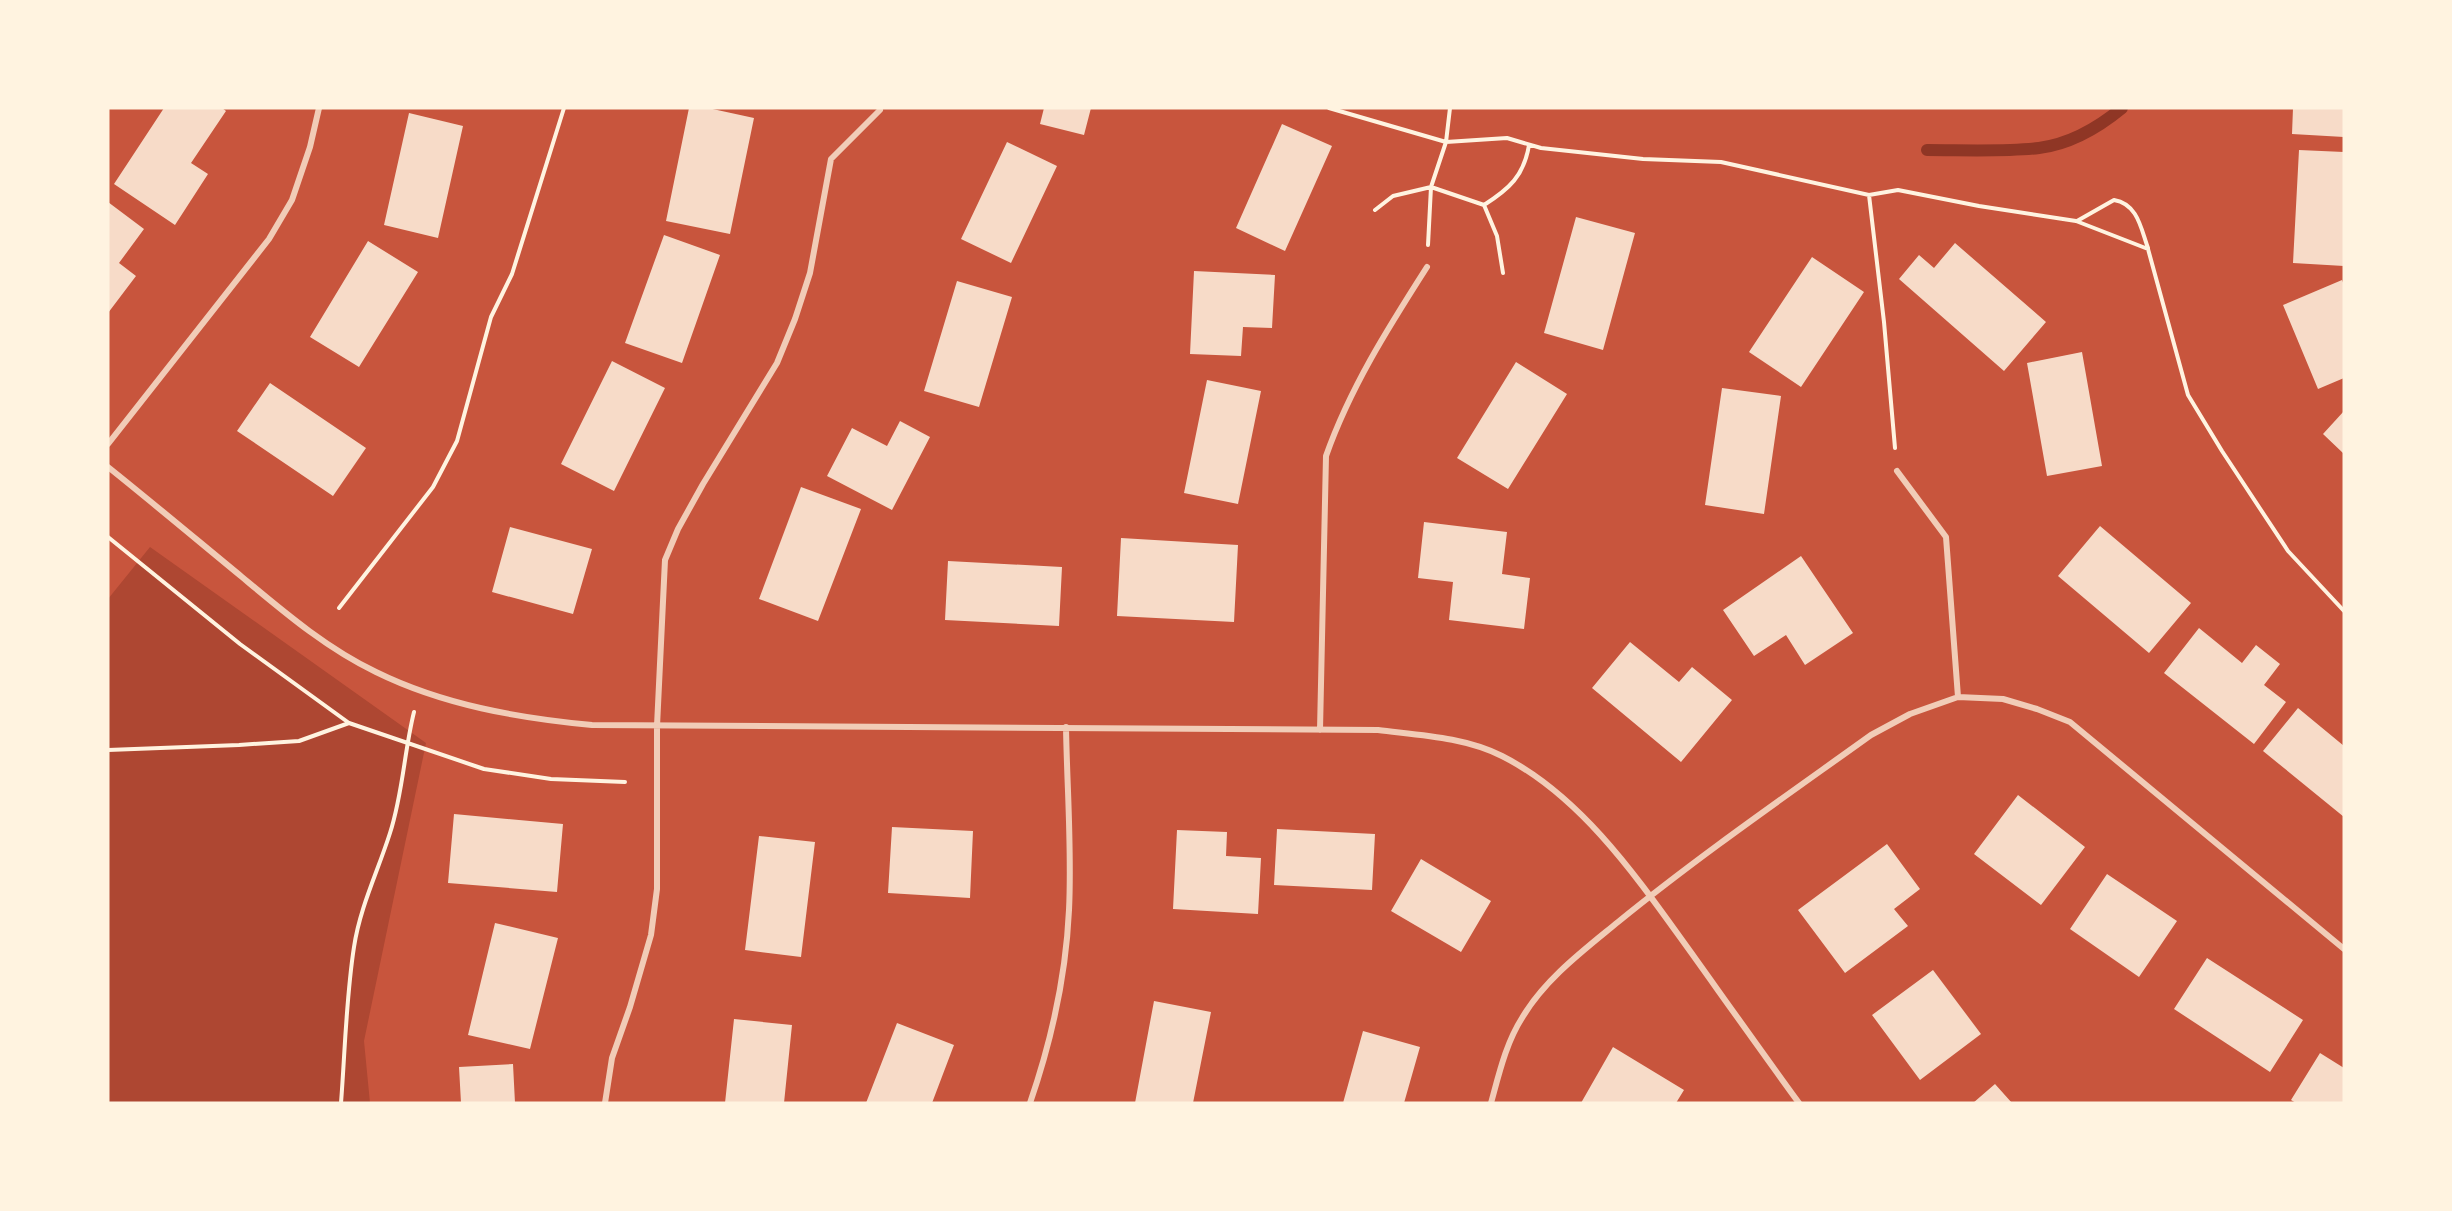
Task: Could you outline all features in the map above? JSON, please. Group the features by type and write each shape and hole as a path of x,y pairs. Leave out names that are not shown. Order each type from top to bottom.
{"street":[{"path":"108,444 269,239 292,200 310,147 319,108"},
{"path":"605,1103 612,1058 651,935 657,889 657,726 665,560 678,529 777,363 791,330 810,273 831,159 880,110"},
{"path":"1320,730 1326,456 1340,417 1383,335 1426,267"},
{"path":"108,467 317,637 375,672 419,691 487,710 592,726 1378,730 1461,742 1500,755 1533,774 1576,808 1650,895 1799,1103"},
{"path":"1897,471 1946,537 1958,697"},
{"path":"1491,1103 1503,1060 1521,1018 1546,986 1584,950 1650,895 1870,735 1910,714 1958,697 2003,699 2070,722 2344,949"},
{"path":"1030,1103 1048,1044 1061,982 1069,910 1066,727"}],"path":[{"path":"339,608 433,487 457,441 491,316 512,274 564,108"},
{"path":"1329,108 1446,142 1507,138 1529,145 1643,159 1721,162 1869,195 1898,190 1978,206 2076,221 2148,249"},
{"path":"1426,267 1431,187 1446,142 1450,108"},
{"path":"1375,210 1393,196 1431,187 1484,204 1507,190 1526,163 1529,145"},
{"path":"1869,195 1884,322 1897,471"},
{"path":"2076,221 2114,200 2125,202 2136,214 2148,249 2188,395 2288,550 2344,612"},
{"path":"1484,204 1497,236 1503,273"},
{"path":"108,537 240,644 349,723 484,770 551,779 625,782"},
{"path":"341,1103 354,947 365,898 393,822 403,781 406,742 419,691"},
{"path":"108,750 239,746 299,741 349,723"}],"shaded area":[{"path":"150,547 426,743 364,1041 370,1103 108,1103 108,599"}],"building":[{"path":"164,108 222,108 226,111 191,163 208,174 175,225 114,184"},
{"path":"689,108 708,108 754,118 730,234 666,221"},
{"path":"1044,108 1091,108 1084,135 1040,124"},
{"path":"2293,108 2344,108 2344,137 2292,134"},
{"path":"409,113 463,126 438,238 384,225"},
{"path":"1282,124 1332,146 1285,251 1236,228"},
{"path":"1007,142 1057,166 1011,263 961,239"},
{"path":"2299,150 2344,152 2344,266 2293,263"},
{"path":"108,202 144,229 119,263 136,276 108,313"},
{"path":"1576,217 1635,233 1603,350 1544,333"},
{"path":"664,235 720,255 682,363 625,343"},
{"path":"368,241 418,272 359,367 310,337"},
{"path":"1955,243 2046,322 2004,371 1899,279 1919,255 1934,268"},
{"path":"1812,257 1864,292 1801,387 1749,352"},
{"path":"1194,271 1275,275 1272,328 1243,327 1241,356 1190,354"},
{"path":"2342,280 2344,285 2344,378 2318,389 2283,305"},
{"path":"957,281 1012,297 979,407 924,391"},
{"path":"2082,352 2102,466 2047,476 2027,363"},
{"path":"612,361 665,388 614,491 561,464"},
{"path":"1516,362 1567,394 1508,489 1457,458"},
{"path":"1207,380 1261,391 1238,504 1184,493"},
{"path":"270,383 366,448 333,496 237,431"},
{"path":"1722,388 1781,396 1764,514 1705,505"},
{"path":"2344,411 2344,454 2323,434"},
{"path":"900,421 930,437 892,510 827,476 852,428 887,446"},
{"path":"801,487 861,509 818,621 759,599"},
{"path":"1424,522 1507,532 1502,574 1530,578 1524,629 1449,620 1453,582 1418,578"},
{"path":"2100,526 2191,603 2149,653 2058,576"},
{"path":"510,527 592,549 573,614 492,592"},
{"path":"1121,538 1238,545 1234,622 1117,616"},
{"path":"1801,556 1853,633 1805,665 1786,635 1754,656 1723,610"},
{"path":"948,561 1062,567 1059,626 945,620"},
{"path":"2199,628 2242,663 2256,645 2280,664 2264,685 2286,702 2254,744 2164,673"},
{"path":"1630,642 1679,682 1692,667 1732,700 1681,762 1592,688"},
{"path":"2298,708 2344,746 2344,817 2263,751"},
{"path":"2018,795 2085,847 2041,905 1974,854"},
{"path":"454,814 563,824 557,892 448,883"},
{"path":"892,827 973,831 970,898 888,893"},
{"path":"1277,829 1375,834 1372,890 1274,885"},
{"path":"1177,830 1227,832 1226,856 1261,858 1258,914 1173,909"},
{"path":"759,836 815,842 801,957 745,950"},
{"path":"1887,844 1920,889 1894,909 1908,926 1845,973 1798,910"},
{"path":"1421,859 1491,901 1461,952 1391,911"},
{"path":"2107,874 2177,921 2139,977 2070,929"},
{"path":"495,923 558,938 530,1049 468,1035"},
{"path":"2207,958 2303,1020 2270,1072 2174,1009"},
{"path":"1933,970 1981,1034 1920,1080 1872,1015"},
{"path":"1154,1001 1211,1012 1193,1103 1135,1103"},
{"path":"734,1019 792,1025 784,1103 725,1103"},
{"path":"897,1023 954,1045 932,1103 866,1103"},
{"path":"1363,1031 1420,1047 1404,1103 1343,1103"},
{"path":"1613,1047 1684,1090 1676,1103 1581,1103"},
{"path":"2320,1053 2344,1068 2344,1103 2296,1103 2291,1100"},
{"path":"513,1064 515,1103 461,1103 459,1067"},
{"path":"1995,1084 2012,1103 1973,1103"}],"waterway":[{"path":"1927,150 2012,150 2051,146 2083,134 2122,108"}]}
